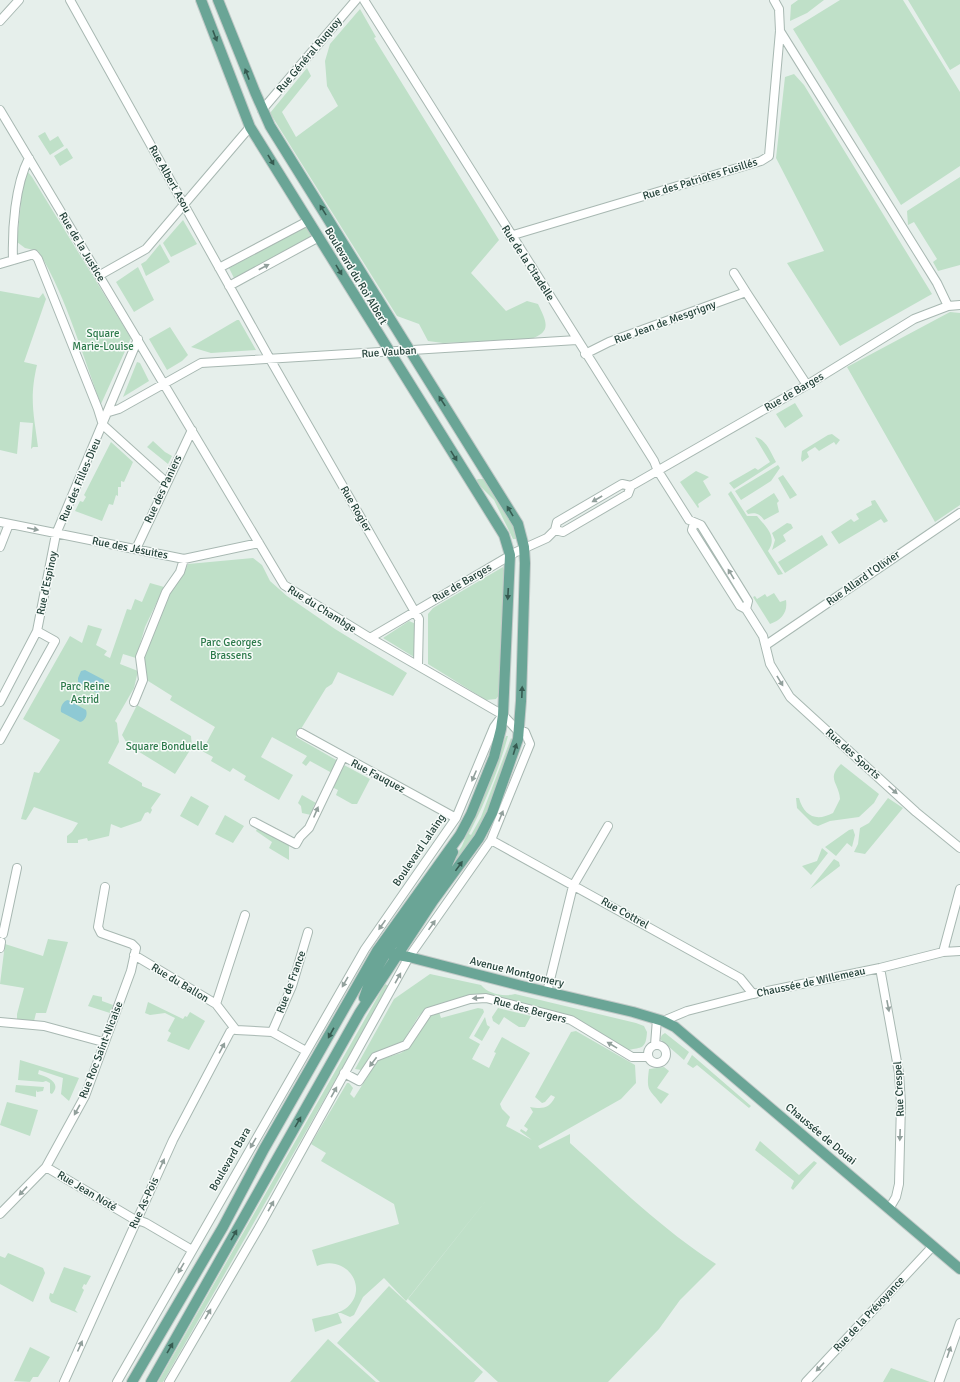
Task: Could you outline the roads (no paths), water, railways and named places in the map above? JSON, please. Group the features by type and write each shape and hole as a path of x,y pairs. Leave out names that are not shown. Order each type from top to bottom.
{"main road":[{"name":"Boulevard du Roi Albert","path":"201,0 250,127 319,237 388,352 504,535 510,556"},
{"name":"Boulevard du Roi Albert","path":"218,0 262,110 515,519 524,547"},
{"path":"393,954 479,838 492,812 510,766 518,739 521,701 526,577 524,547"},
{"name":"Boulevard Lalaing","path":"147,1356 223,1227 264,1148 377,951 460,835 471,814 494,757 503,715 510,556"},
{"path":"151,1382 393,954 443,874 460,835"},
{"name":"Avenue Montgomery","path":"377,951 409,957 660,1020"},
{"name":"Chaussée de Douai","path":"660,1020 686,1035 960,1269"},
{"path":"132,1382 147,1356"},
{"path":"140,1382 147,1356"}],"street":[{"path":"0,21 18,0"},
{"name":"Rue Albert Asou","path":"70,0 270,359"},
{"name":"Rue Général Ruquoy","path":"262,110 356,0"},
{"name":"Rue de la Citadelle","path":"364,0 510,236 654,461 658,471 689,520 701,525 748,601 746,608 763,636 766,645"},
{"name":"Rue des Patriotes Fusillés","path":"510,236 761,161 769,156 780,32 779,9 774,0"},
{"name":"Rue des Patriotes Fusillés","path":"780,32 937,283 948,306"},
{"name":"Rue de la Justice","path":"0,110 164,383"},
{"path":"100,275 146,248 250,127"},
{"path":"13,260 18,198 22,172 29,158"},
{"path":"220,268 308,221"},
{"path":"229,286 319,237"},
{"path":"0,264 34,254 38,259 98,408 103,425 166,482"},
{"path":"734,273 807,385"},
{"name":"Rue Jean de Mesgrigny","path":"585,354 610,342 746,292"},
{"name":"Rue de Barges","path":"370,638 524,547 547,538 555,530 563,532 628,494 631,486 807,385 914,319 948,306 960,305"},
{"path":"109,412 138,339"},
{"name":"Rue Vauban","path":"164,383 200,363 577,340"},
{"name":"Rue Rogier","path":"270,359 419,619 418,665"},
{"path":"109,412 119,409 164,383"},
{"name":"Rue du Chambge","path":"164,383 284,585 370,638 503,715 518,731"},
{"name":"Rue des Filles-Dieu","path":"56,534 109,412"},
{"name":"Rue des Paniers","path":"136,549 166,482 192,430"},
{"name":"Rue Allard l'Olivier","path":"766,645 960,513"},
{"name":"Rue des Jésuites","path":"0,522 184,559 259,543"},
{"path":"0,548 9,524"},
{"name":"Rue d'Espinoy","path":"0,702 37,631 56,534"},
{"path":"134,702 143,680 140,657 166,592 180,572 184,559"},
{"path":"0,740 55,641 37,631"},
{"name":"Rue des Sports","path":"766,645 770,664 790,697 916,812 960,848"},
{"name":"Boulevard Lalaing","path":"365,949 456,818 494,727 503,715"},
{"path":"169,1382 261,1224 409,957 491,840 530,744 525,732 518,731"},
{"name":"Rue Fauquez","path":"301,733 456,818"},
{"path":"254,822 296,844 300,836 309,828 343,757"},
{"path":"547,992 574,886 608,826"},
{"name":"Rue Cottrel","path":"491,840 740,978 753,994"},
{"path":"1,941 17,868"},
{"path":"105,887 98,927 101,933 132,944 136,948 134,956"},
{"path":"943,952 960,889"},
{"path":"216,1004 245,915"},
{"name":"Rue de France","path":"272,1032 292,986 308,932"},
{"name":"Avenue Montgomery","path":"365,949 377,951"},
{"name":"Boulevard Bara","path":"117,1382 365,949"},
{"name":"Chaussée de Willemeau","path":"660,1020 687,1011 753,994 880,968 943,952 960,951"},
{"name":"Rue du Ballon","path":"134,956 216,1004 234,1029"},
{"name":"Rue Roc Saint-Nicaise","path":"0,1214 46,1167 85,1096 103,1042 131,971 134,956"},
{"name":"Rue Crespel","path":"880,968 896,1049 901,1103 899,1184 896,1197 889,1209"},
{"name":"Rue des Bergers","path":"344,1073 359,1082 376,1057 406,1045 428,1012 470,999 486,998 571,1020 632,1057 648,1057"},
{"path":"655,1045 661,1046 665,1050 665,1058 658,1063 652,1062 648,1057 648,1051 655,1045 660,1020"},
{"path":"0,1022 44,1026 103,1042"},
{"path":"234,1029 239,1031 272,1032 306,1051"},
{"name":"Rue As-Pois","path":"64,1382 137,1219 187,1114 230,1032 234,1029"},
{"name":"Rue Jean Noté","path":"46,1167 192,1250"},
{"name":"Rue de la Prévoyance","path":"806,1382 933,1246"},
{"path":"939,1382 960,1322"}],"water":[{"path":"85,670 104,680 104,684 97,693 78,682 81,671"},
{"path":"68,700 86,710 87,712 85,719 80,722 61,712 62,704"}],"park label":[{"name":"Square Marie-Louise","path":"103,339"},
{"name":"Parc Georges Brassens","path":"231,648"},
{"name":"Parc Reine Astrid","path":"85,692"},
{"name":"Square Bonduelle","path":"167,746"}]}
